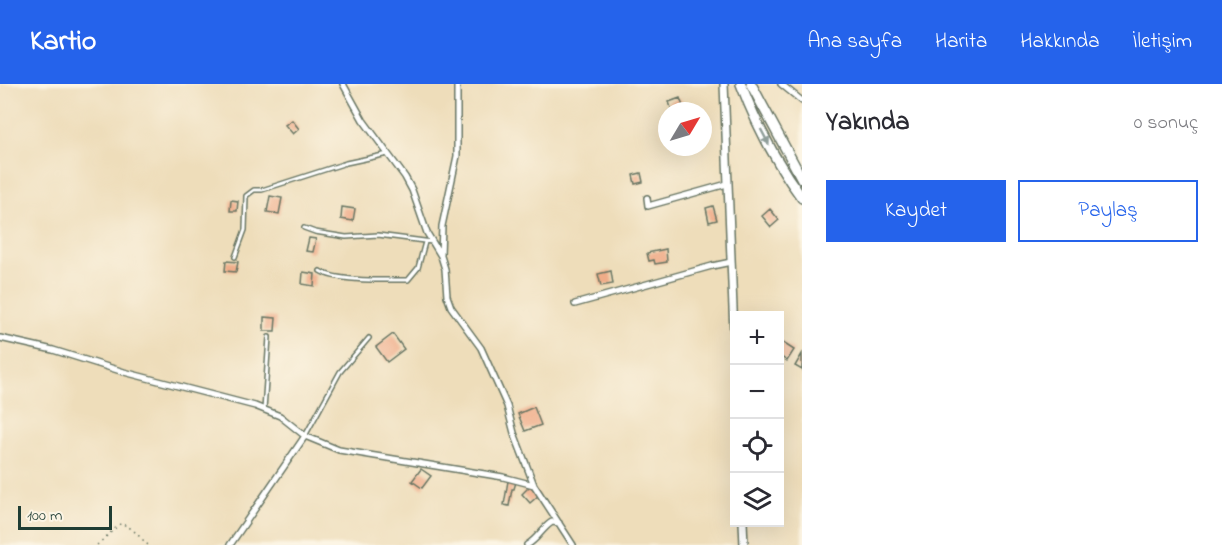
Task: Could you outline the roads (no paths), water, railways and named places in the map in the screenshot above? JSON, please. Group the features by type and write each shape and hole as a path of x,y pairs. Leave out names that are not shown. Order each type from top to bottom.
{"highway":[{"path":"741,84 764,135 802,198"},
{"path":"751,84 802,179"}],"street":[{"path":"343,84 363,120 412,190 428,242 441,256"},
{"path":"457,84 457,156 442,226 441,256 445,269 447,296 451,307 481,348 507,406 514,433 534,485 573,545"},
{"path":"724,84 734,311"},
{"path":"781,84 802,101"},
{"path":"647,198 648,206 728,184"},
{"path":"575,304 731,262"},
{"path":"0,338 264,410 280,416 305,436 339,450 503,477 534,485"},
{"path":"230,545 305,436"},
{"path":"527,545 540,536 548,524 559,523"},
{"path":"743,527 744,545"}],"lane":[{"path":"235,257 245,230 246,196 254,190 262,190 346,163 388,154"},
{"path":"304,228 346,237 378,235 428,242 418,268 408,280 342,278 320,271"},
{"path":"264,410 269,337"},
{"path":"305,436 340,372 369,338"}]}
